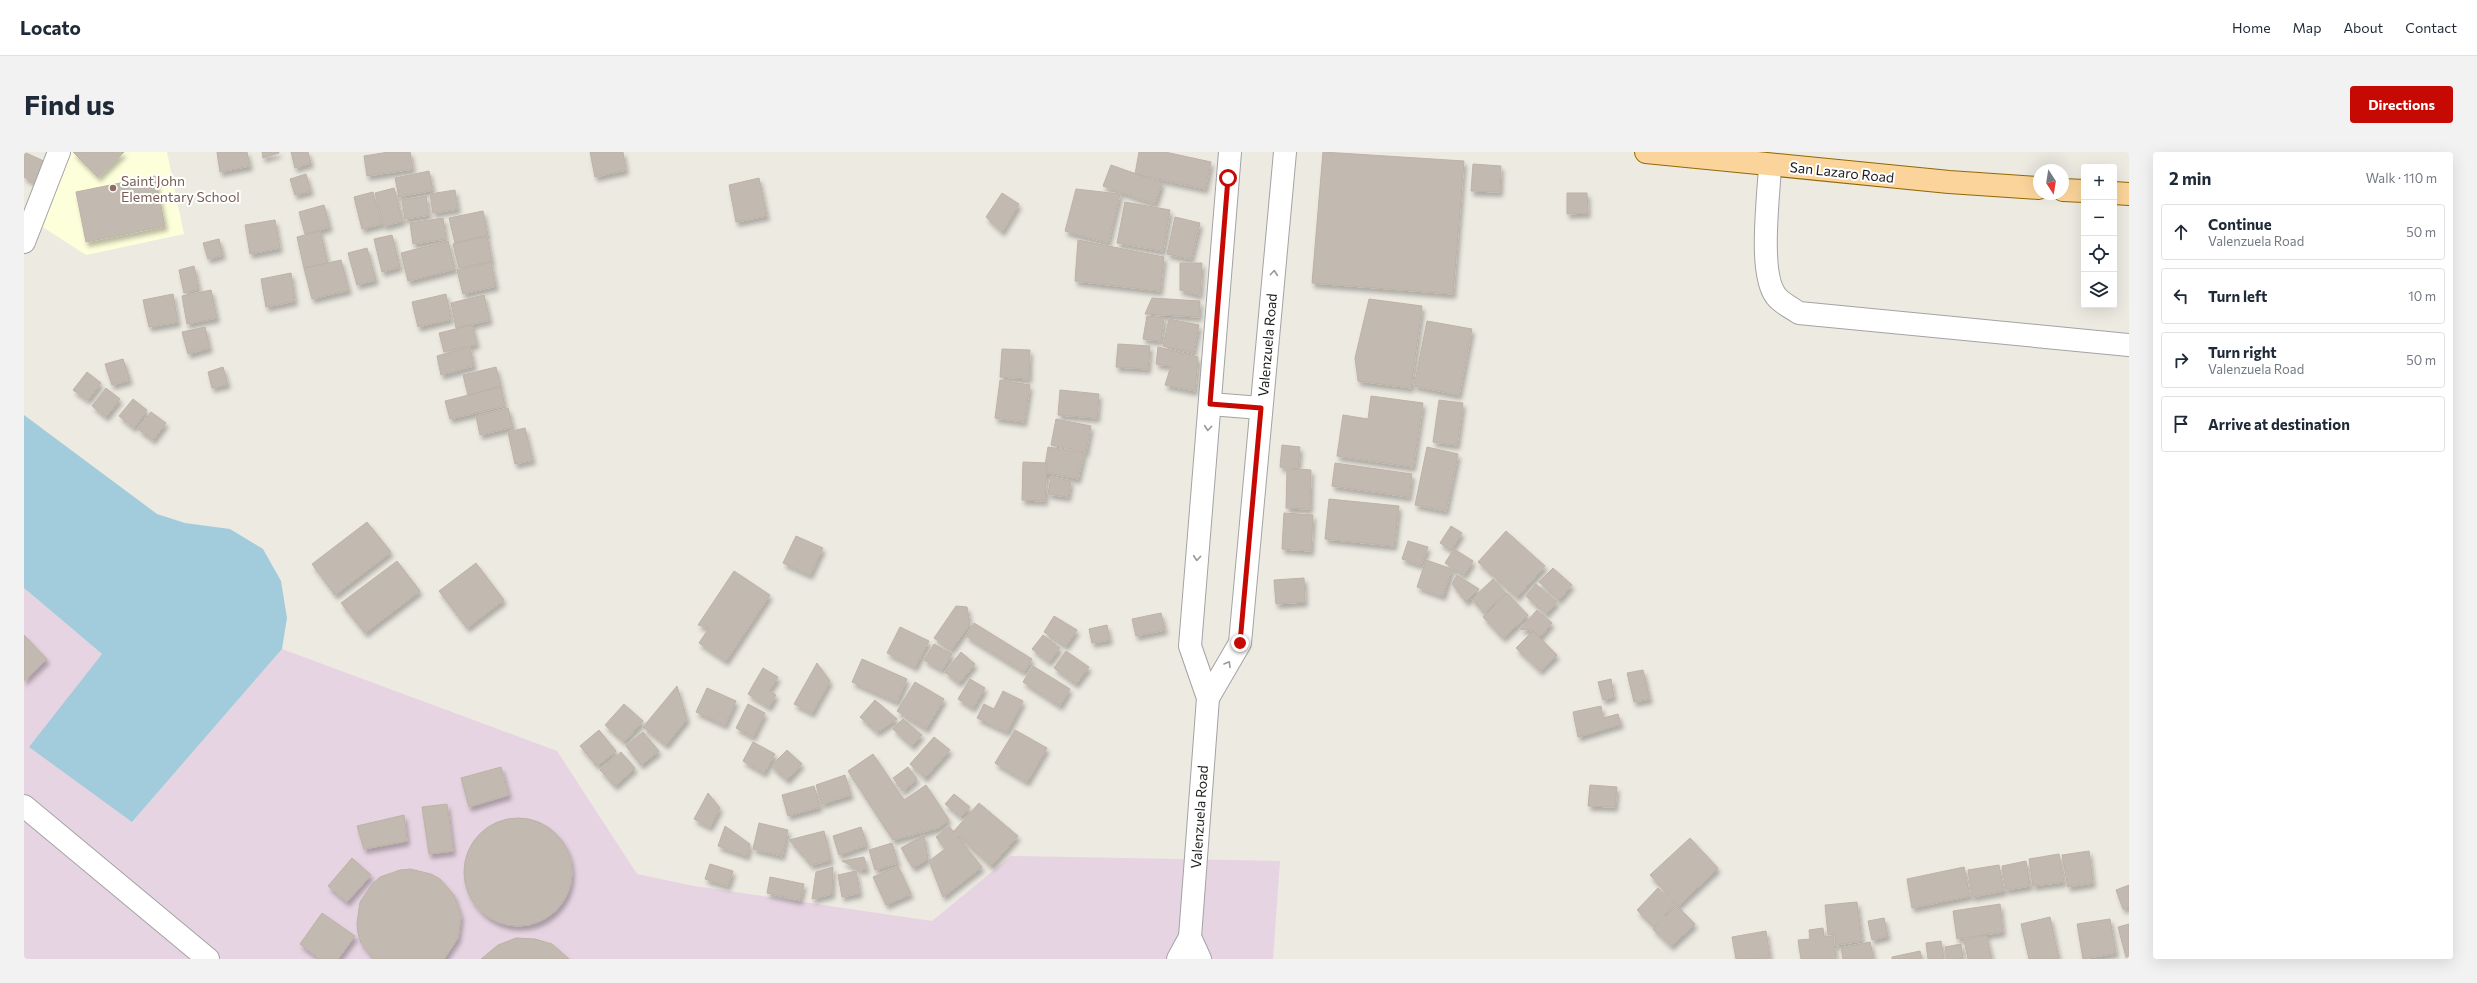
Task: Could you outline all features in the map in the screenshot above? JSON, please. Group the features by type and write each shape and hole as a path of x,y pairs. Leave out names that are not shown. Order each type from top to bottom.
{"main road":[{"name":"San Lazaro Road","path":"1646,152 1949,182 2033,188"},
{"path":"2069,190 2081,191"},
{"path":"2117,193 2129,194"}],"street":[{"path":"24,242 59,152"},
{"name":"Valenzuela Road","path":"1190,937 1208,698 1190,646 1230,152"},
{"name":"Valenzuela Road","path":"1208,698 1240,643 1284,152"},
{"path":"1770,165 1766,234 1767,270 1776,296 1799,313 2129,345"},
{"path":"1210,404 1261,408"},
{"path":"24,806 208,959"},
{"path":"1178,959 1190,937"},
{"path":"1190,937 1200,959"}],"shaded area":[{"name":"Saint John Elementary School","path":"68,152 167,152 184,234 86,255 38,224"},
{"path":"24,588 102,654 132,822 282,649 557,751 637,874 694,886 932,921 1011,856 1280,861 1273,959 24,959"}],"water":[{"path":"24,415 157,514 185,523 230,529 263,549 281,581 287,618 282,649 132,822 29,747 102,654 24,588"}],"building":[{"path":"24,152 48,163 37,184 24,177"},
{"path":"73,152 124,152 98,177"},
{"path":"217,152 247,152 250,166 220,172"},
{"path":"262,152 279,152 279,153 263,158"},
{"path":"291,152 308,152 311,163 295,168"},
{"path":"389,152 410,152 413,169 367,176 364,156"},
{"path":"590,152 623,152 626,170 595,177"},
{"path":"1139,152 1165,152 1211,162 1205,189 1135,174"},
{"path":"1323,152 1464,161 1453,294 1312,283"},
{"path":"1473,164 1501,166 1500,192 1471,191"},
{"path":"1111,165 1162,183 1155,204 1103,186"},
{"path":"429,171 433,190 399,197 395,178"},
{"path":"306,174 311,191 295,195 290,179"},
{"path":"155,176 165,226 86,242 76,192"},
{"path":"759,178 767,216 736,222 729,185"},
{"path":"394,188 403,221 384,226 375,193"},
{"path":"1076,189 1120,194 1108,243 1065,231"},
{"path":"455,190 458,209 433,213 430,194"},
{"path":"373,192 382,224 362,229 354,197"},
{"path":"1002,193 1019,204 1002,232 986,217"},
{"path":"1567,193 1587,193 1588,213 1567,214"},
{"path":"426,196 429,215 405,219 402,200"},
{"path":"1125,202 1170,210 1163,251 1117,243"},
{"path":"324,205 330,227 305,234 299,212"},
{"path":"483,211 488,235 455,243 449,218"},
{"path":"1175,217 1200,223 1191,259 1167,254"},
{"path":"443,218 446,239 413,244 410,223"},
{"path":"275,220 280,248 250,254 245,225"},
{"path":"320,231 328,263 304,268 297,237"},
{"path":"392,235 400,267 382,272 374,239"},
{"path":"487,236 492,261 459,268 453,244"},
{"path":"219,239 223,255 208,259 203,243"},
{"path":"1078,240 1164,257 1160,291 1075,281"},
{"path":"448,241 455,269 408,281 401,253"},
{"path":"367,248 376,280 357,285 348,253"},
{"path":"341,260 349,290 312,299 304,268"},
{"path":"491,262 496,286 463,294 457,270"},
{"path":"1180,263 1202,263 1200,295 1180,290"},
{"path":"194,266 199,289 184,293 179,270"},
{"path":"291,273 295,301 266,307 261,279"},
{"path":"211,290 217,318 187,324 182,296"},
{"path":"173,294 178,322 149,327 143,300"},
{"path":"446,294 451,319 418,327 412,302"},
{"path":"484,295 490,320 456,328 451,303"},
{"path":"1152,298 1200,301 1199,317 1145,314"},
{"path":"1369,299 1422,306 1411,388 1358,381 1355,358"},
{"path":"1147,316 1164,318 1161,341 1143,339"},
{"path":"1169,319 1199,325 1193,353 1163,346"},
{"path":"1427,321 1472,329 1459,395 1414,386"},
{"path":"472,325 477,344 444,352 439,333"},
{"path":"205,327 210,348 188,354 182,332"},
{"path":"1118,344 1150,346 1148,369 1116,367"},
{"path":"470,347 474,366 441,375 437,356"},
{"path":"1158,347 1198,357 1195,391 1165,385 1171,366 1156,364"},
{"path":"1002,349 1030,350 1029,379 1000,377"},
{"path":"123,359 130,380 112,385 105,364"},
{"path":"223,367 228,384 212,388 208,372"},
{"path":"496,367 501,386 468,395 463,375"},
{"path":"87,372 101,383 88,400 73,390"},
{"path":"1000,380 1030,385 1024,422 995,418"},
{"path":"501,387 505,406 450,419 445,401"},
{"path":"106,388 120,399 106,417 92,406"},
{"path":"1060,390 1099,394 1097,418 1058,415"},
{"path":"1371,396 1423,403 1413,467 1337,456 1343,415 1368,419"},
{"path":"133,399 147,410 134,428 119,416"},
{"path":"1439,400 1463,403 1457,445 1433,442"},
{"path":"508,408 513,427 480,435 476,416"},
{"path":"151,412 166,423 153,440 138,429"},
{"path":"1056,419 1091,426 1086,452 1051,445"},
{"path":"525,428 533,460 515,464 508,432"},
{"path":"1282,445 1300,447 1298,469 1280,467"},
{"path":"1048,447 1084,453 1078,479 1044,472"},
{"path":"1427,447 1458,454 1446,511 1415,505"},
{"path":"1023,462 1047,463 1045,501 1022,500"},
{"path":"1335,463 1412,474 1409,497 1332,486"},
{"path":"1287,470 1311,470 1310,509 1286,508"},
{"path":"1051,477 1071,481 1068,497 1048,494"},
{"path":"1329,499 1399,506 1394,546 1325,539"},
{"path":"1284,513 1313,515 1311,551 1282,549"},
{"path":"367,522 391,552 335,595 312,564"},
{"path":"1451,526 1462,533 1451,550 1440,543"},
{"path":"1506,531 1545,566 1517,597 1478,562"},
{"path":"796,536 823,548 810,575 783,563"},
{"path":"1408,541 1428,547 1421,565 1402,559"},
{"path":"1454,549 1473,561 1464,575 1445,563"},
{"path":"1426,560 1452,569 1443,596 1417,587"},
{"path":"397,561 420,591 365,633 341,603"},
{"path":"476,563 504,600 467,628 439,591"},
{"path":"1553,568 1572,585 1559,600 1539,582"},
{"path":"734,571 770,595 726,661 699,643 709,628 698,625"},
{"path":"1457,575 1479,589 1466,602 1452,584"},
{"path":"1304,578 1305,602 1276,604 1274,580"},
{"path":"1493,579 1506,593 1484,613 1472,599"},
{"path":"1536,584 1557,602 1546,614 1526,596"},
{"path":"1507,593 1528,615 1503,638 1483,617"},
{"path":"956,606 967,607 970,624 951,650 934,638"},
{"path":"1537,610 1552,623 1540,637 1533,631 1520,629"},
{"path":"1161,613 1165,630 1136,636 1132,619"},
{"path":"1054,616 1077,630 1066,646 1044,632"},
{"path":"974,623 1032,659 1024,672 966,636"},
{"path":"1107,625 1110,640 1092,643 1089,629"},
{"path":"900,627 929,641 915,667 887,653"},
{"path":"1533,631 1557,655 1540,671 1516,648"},
{"path":"24,635 47,659 24,681"},
{"path":"1043,635 1060,648 1049,662 1032,649"},
{"path":"934,644 952,654 942,670 924,660"},
{"path":"1066,651 1089,667 1076,684 1054,668"},
{"path":"961,652 975,664 959,683 945,672"},
{"path":"862,659 907,679 897,702 852,682"},
{"path":"817,663 830,681 812,713 794,704"},
{"path":"1033,666 1070,689 1060,706 1023,682"},
{"path":"763,668 778,677 769,691 776,695 769,707 748,694"},
{"path":"1643,670 1650,699 1634,702 1627,673"},
{"path":"970,679 985,688 973,708 958,699"},
{"path":"1611,679 1614,697 1603,700 1598,682"},
{"path":"915,682 944,699 926,729 897,711"},
{"path":"677,686 687,719 666,745 643,727"},
{"path":"707,688 736,701 725,725 696,712"},
{"path":"1003,691 1023,701 1007,732 977,718 984,704 994,709"},
{"path":"875,700 897,719 877,732 860,717"},
{"path":"624,704 643,721 624,742 605,725"},
{"path":"748,704 765,713 753,737 736,728"},
{"path":"1601,706 1603,718 1618,714 1621,724 1578,737 1573,712"},
{"path":"903,719 922,735 912,746 893,729"},
{"path":"599,730 616,751 597,766 580,746"},
{"path":"1015,730 1047,748 1027,782 995,763"},
{"path":"643,732 659,751 641,765 626,746"},
{"path":"934,737 950,750 925,778 910,764"},
{"path":"753,742 775,754 764,773 743,761"},
{"path":"787,750 802,764 787,780 771,766"},
{"path":"621,752 635,768 615,786 600,770"},
{"path":"873,754 904,800 926,785 949,820 938,828 893,840 848,771"},
{"path":"501,767 509,795 469,807 461,778"},
{"path":"908,767 917,779 903,791 893,778"},
{"path":"845,775 851,795 822,804 816,785"},
{"path":"1590,785 1617,787 1615,807 1588,806"},
{"path":"814,786 820,807 788,816 782,795"},
{"path":"708,793 720,808 710,827 694,819"},
{"path":"954,794 970,807 961,817 945,804"},
{"path":"979,803 1018,836 991,866 954,831"},
{"path":"447,804 453,851 429,854 422,807"},
{"path":"404,815 407,841 364,849 357,826"},
{"path":"518,818 539,822 556,834 568,851 572,872 568,893 556,910 539,922 518,926 497,922 480,910 468,893 464,872 468,851 480,834 497,822"},
{"path":"759,823 788,830 782,856 753,849"},
{"path":"725,826 750,844 747,856 718,846"},
{"path":"949,826 982,867 943,897 929,861 945,849 936,837"},
{"path":"861,827 867,845 839,855 833,836"},
{"path":"824,831 831,860 811,865 789,840"},
{"path":"924,835 928,859 913,868 901,848"},
{"path":"1690,838 1718,868 1678,906 1650,875"},
{"path":"892,843 898,863 875,870 869,850"},
{"path":"2089,851 2093,883 2068,887 2062,855"},
{"path":"2059,854 2064,882 2033,886 2029,859"},
{"path":"864,857 867,869 860,870 842,861"},
{"path":"352,858 371,875 347,902 328,886"},
{"path":"2026,861 2030,886 2006,890 2002,866"},
{"path":"710,864 733,871 728,886 705,879"},
{"path":"1999,865 2004,891 1972,897 1968,870"},
{"path":"898,866 911,894 886,905 873,877"},
{"path":"833,867 832,894 812,899 816,872"},
{"path":"1964,867 1970,896 1912,908 1907,879"},
{"path":"410,869 431,874 440,879 454,895 461,916 458,938 444,959 374,959 361,943 358,933 357,923 360,902 372,884 380,877 400,870"},
{"path":"856,871 860,893 842,897 838,875"},
{"path":"770,877 804,884 800,900 767,893"},
{"path":"2129,885 2129,907 2123,909 2116,890"},
{"path":"1658,888 1675,904 1654,927 1637,910"},
{"path":"1857,902 1862,941 1836,945 1835,934 1828,935 1825,905"},
{"path":"2000,904 2003,932 1957,939 1953,911"},
{"path":"1677,906 1695,924 1671,946 1653,929"},
{"path":"322,913 355,936 338,959 316,959 317,957 300,944"},
{"path":"2050,917 2059,959 2029,959 2021,924"},
{"path":"1884,918 1888,936 1872,940 1868,921"},
{"path":"2110,919 2116,953 2083,959 2077,924"},
{"path":"2129,924 2129,956 2126,957 2118,927"},
{"path":"1823,928 1824,937 1833,936 1836,959 1801,959 1798,940 1810,939 1809,930"},
{"path":"1766,931 1770,958 1736,959 1732,937"},
{"path":"1986,935 1992,959 1968,959 1964,940"},
{"path":"516,938 535,939 552,944 569,959 481,959 498,945"},
{"path":"1941,941 1944,959 1928,959 1926,943"},
{"path":"1870,942 1874,959 1843,959 1841,948"},
{"path":"1961,944 1963,959 1947,959 1945,947"},
{"path":"1920,951 1922,959 1892,959 1892,957"}],"place":[{"name":"Saint John Elementary School","path":"113,188"}],"route":[{"path":"1228,178 1210,404 1261,408 1240,643"}]}
